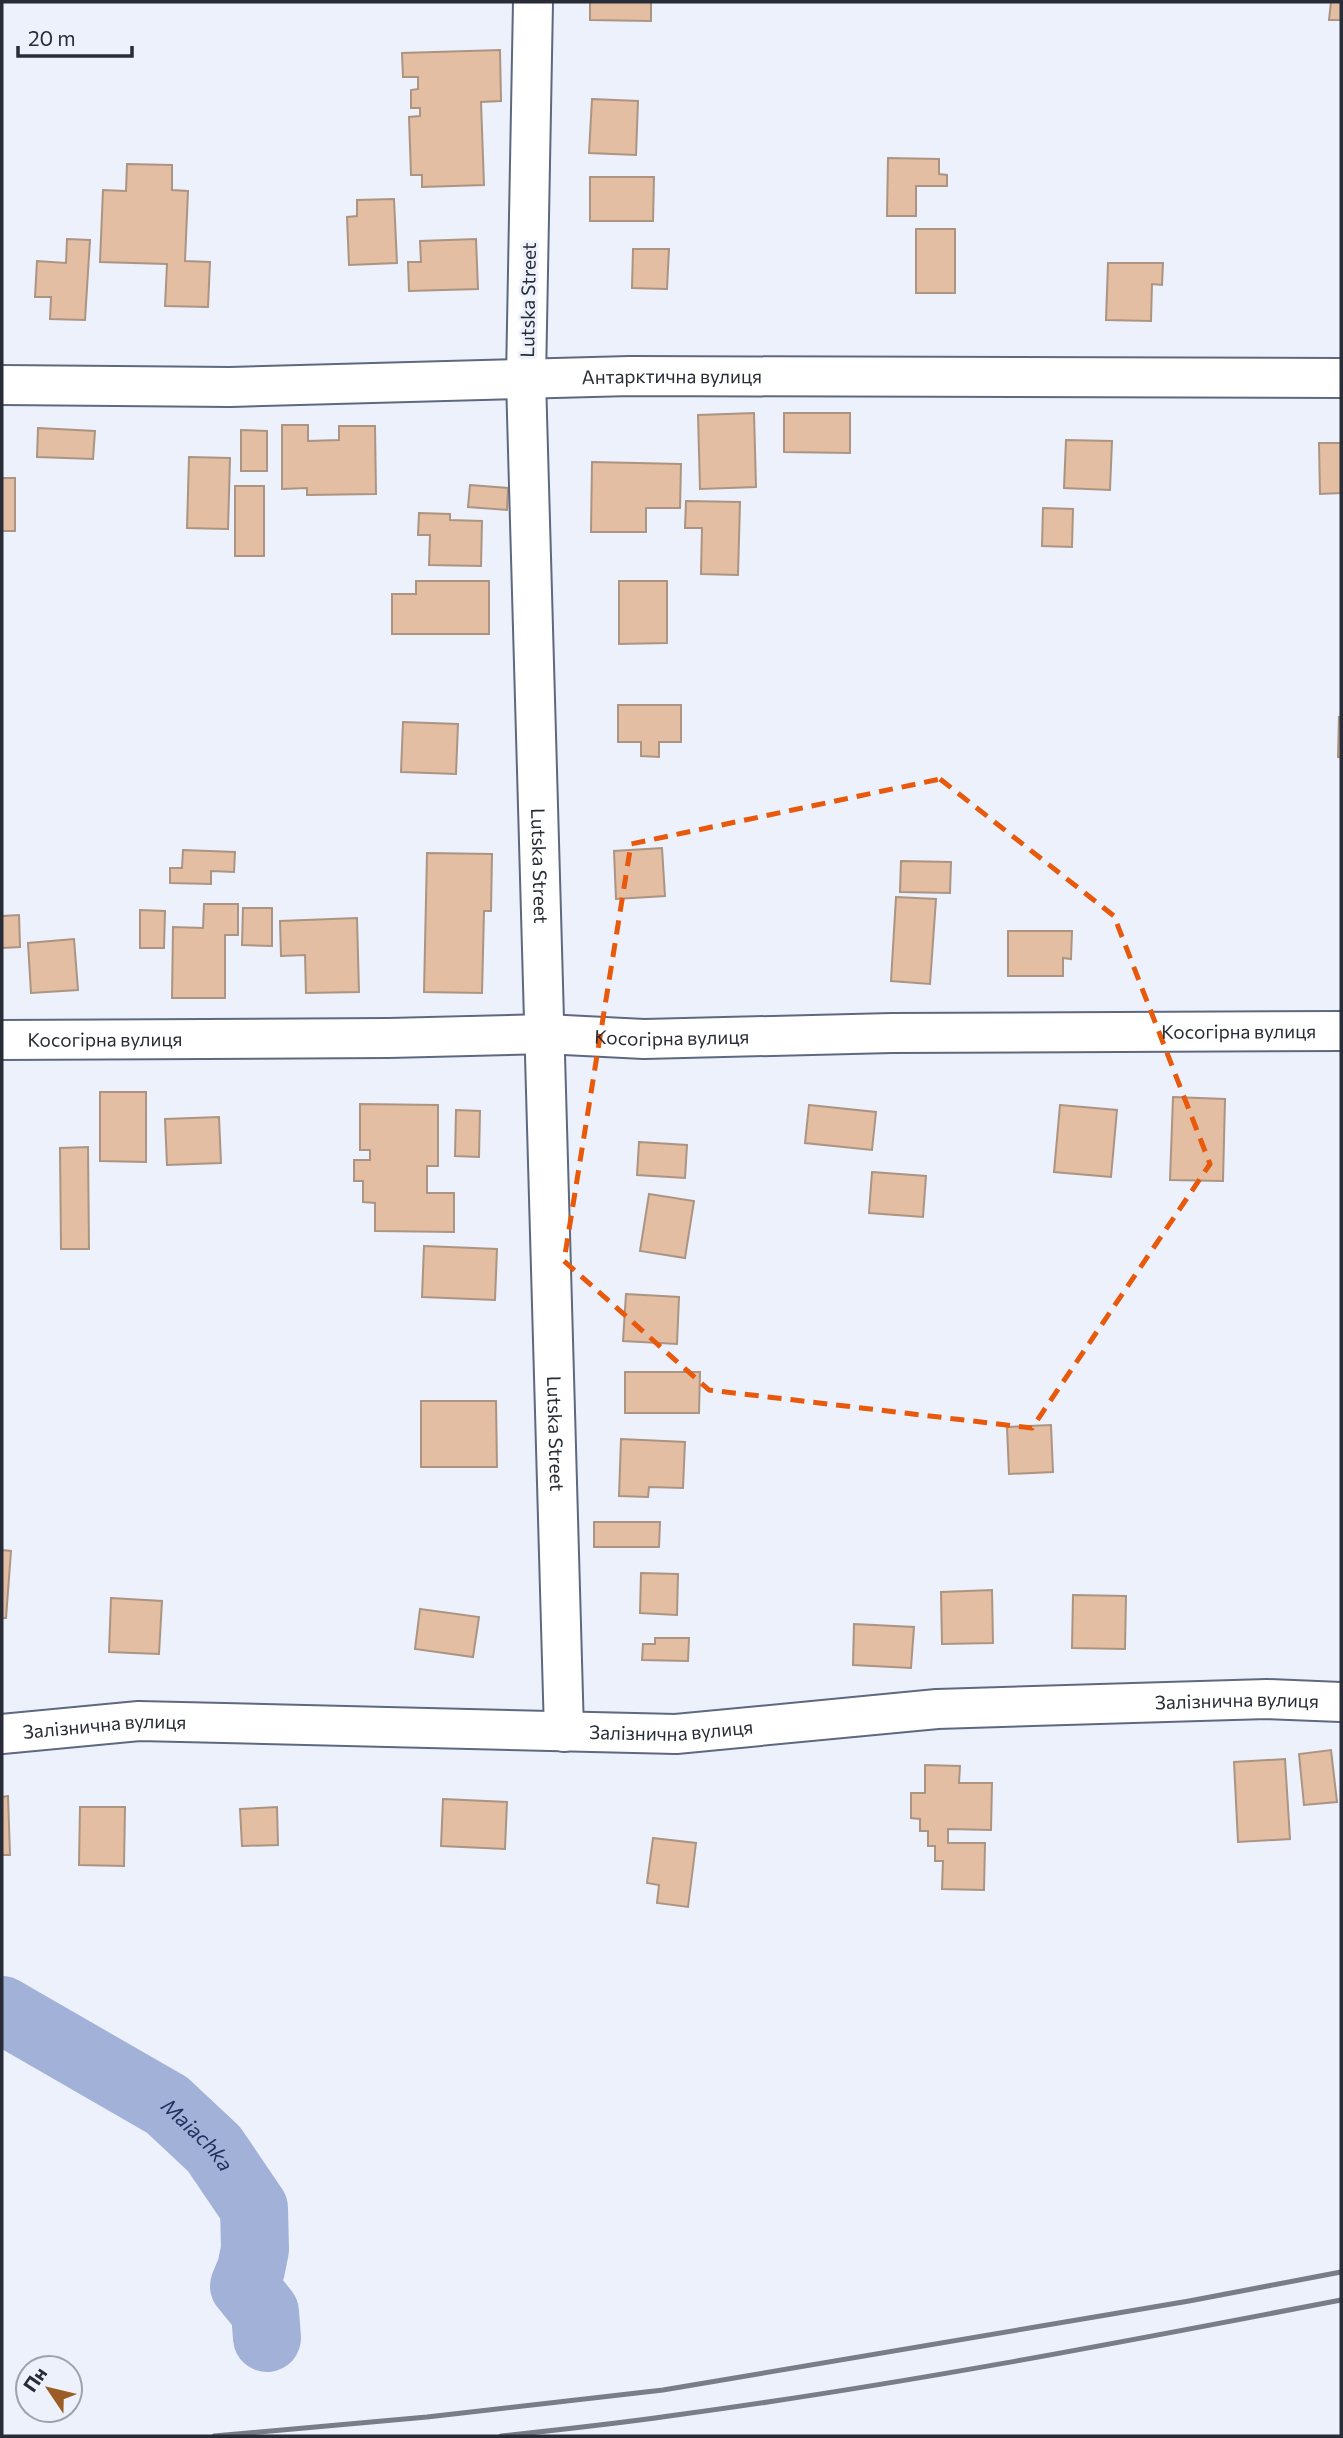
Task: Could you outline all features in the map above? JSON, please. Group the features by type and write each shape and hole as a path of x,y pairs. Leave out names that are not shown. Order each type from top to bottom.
{"street":[{"name":"Lutska Street","path":"533,2 526,379 564,1732"},
{"name":"Антарктична вулиця","path":"2,385 230,387 630,376 1341,378"},
{"name":"Косогірна вулиця","path":"2,1040 389,1038 545,1034 645,1039 906,1032 1341,1031"},
{"name":"Залізнична вулиця","path":"2,1734 139,1721 676,1734 937,1709 1267,1699 1341,1702"}],"highlighted area":[{"path":"940,779 1114,916 1210,1164 1032,1428 709,1390 564,1261 631,844"}],"building":[{"path":"590,2 651,2 651,21 590,20"},
{"path":"1331,2 1341,2 1341,20 1329,20"},
{"path":"500,50 501,101 481,102 484,185 422,187 422,175 411,175 409,117 420,116 420,108 411,108 411,90 418,89 418,77 403,77 402,53"},
{"path":"592,99 638,101 636,155 589,153"},
{"path":"888,158 939,159 939,174 947,175 947,186 916,186 916,216 887,216"},
{"path":"127,164 172,165 172,190 188,191 185,261 210,262 208,307 165,306 167,264 100,262 103,190 126,191"},
{"path":"590,177 654,177 653,221 590,221"},
{"path":"394,199 397,263 349,265 347,217 357,216 357,200"},
{"path":"916,229 955,229 955,293 916,293"},
{"path":"67,239 90,240 85,320 50,319 51,297 35,297 37,261 66,263"},
{"path":"476,239 478,289 409,291 408,262 421,262 420,241"},
{"path":"633,249 669,249 667,289 632,288"},
{"path":"1108,263 1163,263 1162,285 1152,284 1151,321 1106,320"},
{"path":"754,413 756,487 700,489 698,415"},
{"path":"784,413 850,413 850,453 784,452"},
{"path":"282,425 308,425 308,441 339,440 339,426 375,426 376,494 307,495 307,488 282,489"},
{"path":"38,428 95,431 93,459 37,457"},
{"path":"241,430 267,431 267,471 241,471"},
{"path":"1066,440 1112,441 1110,490 1064,488"},
{"path":"1319,443 1341,443 1341,493 1320,494"},
{"path":"189,457 230,458 228,529 187,528"},
{"path":"592,462 681,464 680,508 646,508 646,532 591,532"},
{"path":"2,478 15,478 15,531 2,531"},
{"path":"470,485 508,488 507,510 468,507"},
{"path":"235,486 264,486 264,556 235,556"},
{"path":"686,501 740,502 738,575 701,574 702,528 685,528"},
{"path":"1043,508 1073,509 1072,547 1042,546"},
{"path":"419,513 450,514 450,520 482,521 481,566 429,565 430,535 418,535"},
{"path":"416,581 489,581 489,634 392,634 392,594 416,594"},
{"path":"619,581 667,581 667,643 619,644"},
{"path":"618,705 681,705 681,742 659,742 659,757 641,756 641,742 618,742"},
{"path":"1341,717 1341,757 1338,757"},
{"path":"403,722 458,724 456,774 401,772"},
{"path":"662,848 665,896 616,899 614,851"},
{"path":"183,850 235,852 234,872 211,871 211,884 170,883 170,868 182,868"},
{"path":"427,853 492,854 491,911 484,911 482,993 424,992"},
{"path":"901,861 951,862 950,893 900,892"},
{"path":"896,897 936,899 930,984 891,981"},
{"path":"204,904 238,904 238,935 225,935 225,998 172,998 173,927 203,928"},
{"path":"243,908 272,908 272,946 242,945"},
{"path":"140,910 165,911 164,948 140,948"},
{"path":"19,915 20,947 2,948 2,916"},
{"path":"357,918 359,992 306,993 305,955 281,956 280,921"},
{"path":"1008,931 1072,931 1071,959 1063,958 1063,976 1008,976"},
{"path":"74,939 78,990 31,993 28,943"},
{"path":"100,1092 146,1092 146,1162 100,1161"},
{"path":"1173,1097 1225,1099 1223,1181 1170,1180"},
{"path":"360,1104 438,1105 438,1166 427,1166 427,1193 454,1193 454,1232 375,1231 375,1203 363,1202 363,1181 354,1181 354,1160 370,1160 370,1150 360,1150"},
{"path":"809,1105 876,1112 872,1150 805,1143"},
{"path":"1060,1105 1117,1110 1111,1177 1054,1172"},
{"path":"456,1110 480,1111 479,1157 455,1156"},
{"path":"219,1117 221,1163 167,1165 165,1119"},
{"path":"639,1142 687,1145 685,1178 637,1175"},
{"path":"88,1147 89,1249 61,1249 60,1148"},
{"path":"872,1172 926,1176 923,1217 869,1213"},
{"path":"649,1194 694,1201 685,1258 640,1251"},
{"path":"424,1246 497,1249 495,1300 422,1297"},
{"path":"626,1294 679,1297 677,1344 623,1341"},
{"path":"625,1372 700,1372 699,1413 625,1413"},
{"path":"421,1401 496,1401 497,1467 421,1467"},
{"path":"1051,1425 1053,1472 1009,1474 1007,1427"},
{"path":"621,1439 685,1442 683,1488 649,1487 648,1497 619,1496"},
{"path":"594,1522 660,1522 659,1547 594,1547"},
{"path":"2,1550 11,1551 6,1618 2,1618"},
{"path":"641,1573 678,1574 677,1615 640,1613"},
{"path":"992,1590 993,1643 942,1644 941,1592"},
{"path":"1073,1595 1126,1596 1125,1649 1072,1648"},
{"path":"111,1598 162,1601 159,1654 109,1652"},
{"path":"420,1609 479,1617 473,1657 415,1649"},
{"path":"854,1624 914,1627 911,1668 853,1665"},
{"path":"655,1638 689,1638 688,1661 642,1660 643,1644 655,1644"},
{"path":"1331,1750 1337,1802 1304,1805 1299,1754"},
{"path":"1285,1759 1290,1839 1238,1842 1234,1762"},
{"path":"925,1765 960,1766 959,1783 992,1783 991,1830 948,1829 948,1843 985,1843 984,1890 942,1889 943,1861 935,1861 935,1846 928,1846 928,1831 920,1831 920,1819 911,1818 911,1793 925,1793"},
{"path":"8,1796 10,1855 2,1855 2,1797"},
{"path":"443,1799 507,1802 505,1849 441,1846"},
{"path":"80,1807 125,1807 124,1866 79,1865"},
{"path":"277,1807 278,1845 242,1846 240,1809"},
{"path":"653,1838 696,1843 688,1907 657,1903 659,1885 647,1883"}],"waterway":[{"name":"Maiachka","path":"2,2010 167,2105 214,2149 254,2208 255,2249 244,2286 265,2312 267,2338"}],"railway":[{"path":"214,2436 427,2417 663,2390 1189,2301 1341,2272"},
{"path":"501,2436 648,2419 838,2391 1090,2348 1341,2300"}]}
